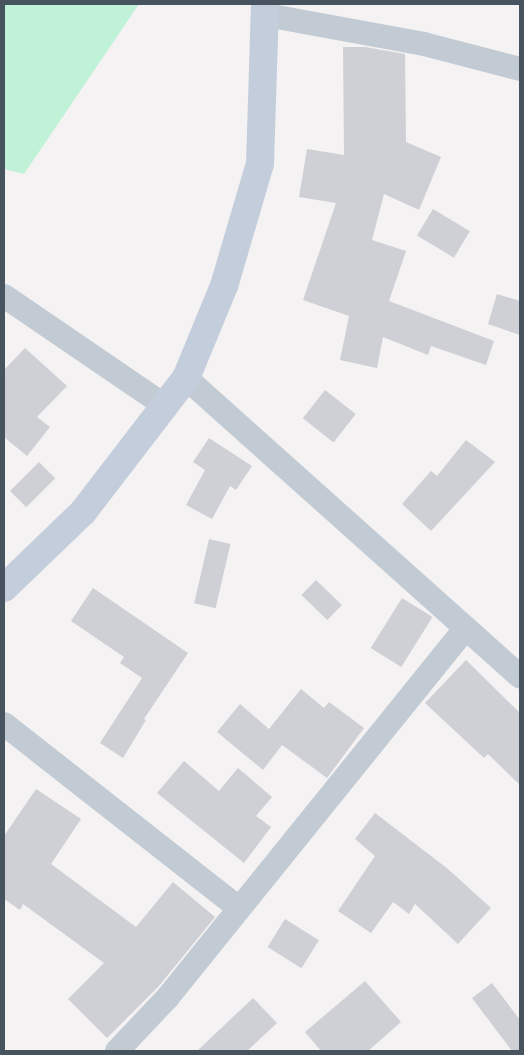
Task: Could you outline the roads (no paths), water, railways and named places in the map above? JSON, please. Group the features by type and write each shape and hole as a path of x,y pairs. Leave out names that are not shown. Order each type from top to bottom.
{"main road":[{"path":"4,588 83,512 186,378 224,286 260,164 265,9"}],"street":[{"path":"265,9 424,44 520,69"},
{"path":"4,296 165,406"},
{"path":"186,378 520,677"},
{"path":"117,1051 168,997 466,628"},
{"path":"4,724 239,908"}]}
